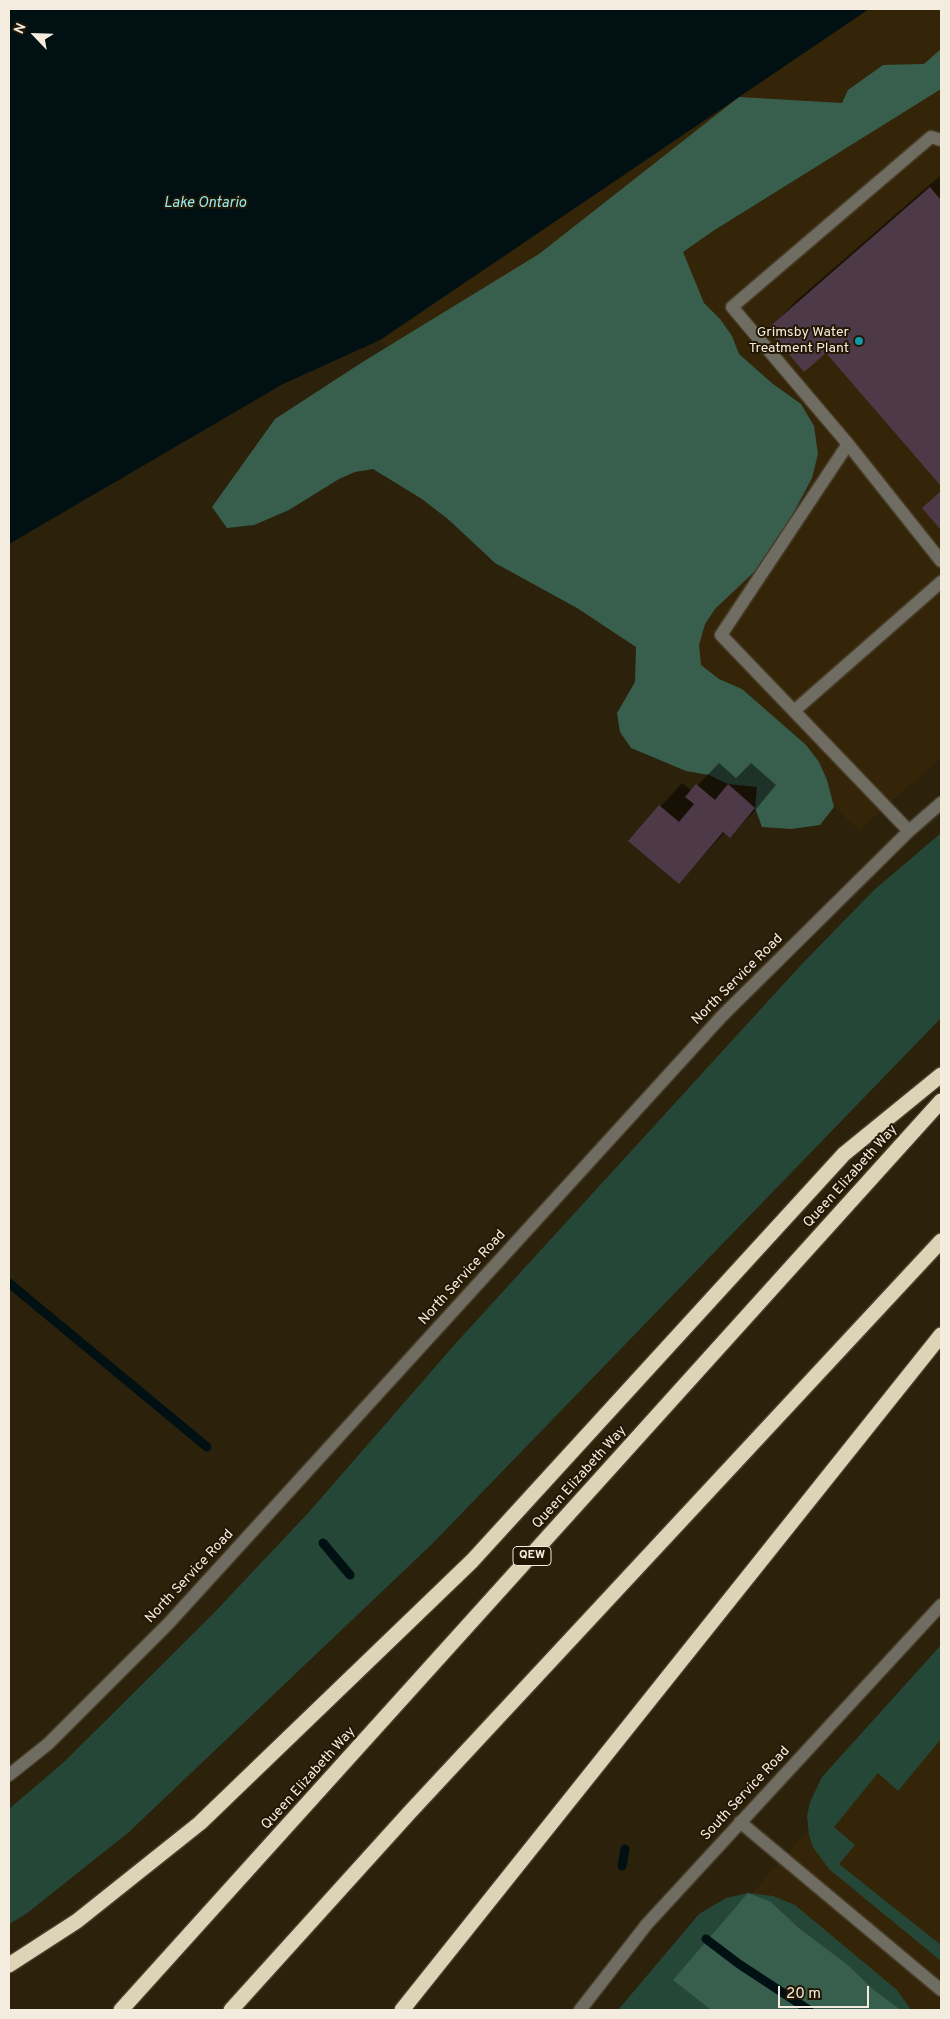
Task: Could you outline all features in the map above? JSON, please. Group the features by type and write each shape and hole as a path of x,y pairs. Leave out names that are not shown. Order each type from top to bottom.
{"highway":[{"path":"9,1965 77,1921 200,1823 472,1562 844,1154 941,1075"},
{"name":"Queen Elizabeth Way","path":"121,2010 941,1101"},
{"path":"231,2010 417,1805 941,1241"},
{"path":"402,2010 941,1335"}],"street":[{"path":"941,140 931,137 732,307 848,444 941,560"},
{"path":"848,444 721,635 909,831"},
{"path":"794,711 941,582"},
{"name":"North Service Road","path":"9,1775 48,1744 168,1624 722,1016 909,831 941,803"},
{"name":"South Service Road","path":"580,2010 647,1924 941,1605"},
{"path":"740,1822 941,1990"}],"shaded area":[{"path":"869,9 941,9 941,758 859,830 754,733 380,340"},
{"path":"941,1679 941,2010 649,2010"}],"green space":[{"path":"941,49 941,89 713,231 683,252 704,303 720,319 732,336 739,354 773,384 801,404 814,426 818,454 812,478 773,551 715,609 705,624 699,645 701,665 719,679 742,689 806,745 819,762 827,780 834,807 820,825 791,829 762,827 755,808 757,787 728,784 709,775 686,771 631,748 620,732 617,713 635,682 636,647 577,608 495,563 449,520 422,499 373,469 355,472 339,479 289,510 254,525 227,528 212,507 275,419 361,363 539,254 739,97 842,103 848,90 883,65 924,64"},
{"path":"941,833 941,1018 432,1544 129,1832 26,1914 9,1924 9,1809 64,1762 212,1615 309,1512 456,1343 801,965 874,890"},
{"path":"941,1645 941,1739 898,1791 878,1773 834,1827 855,1845 839,1864 941,1945 941,1961 829,1869 813,1847 809,1835 807,1816 810,1802 822,1777"},
{"path":"748,1893 773,1896 795,1905 897,1990 911,2010 901,2010 874,1990 848,1965 799,1928 771,1902 673,1979 711,2010 618,2010 699,1914 726,1898"},
{"path":"748,1893 771,1902 799,1928 848,1965 874,1990 901,2010 711,2010 673,1980"}],"water":[{"name":"Lake Ontario","path":"9,9 869,9 380,340 283,384 9,544"}],"building":[{"name":"Grimsby Water Treatment Plant","path":"930,187 941,200 941,486 826,353 804,372 767,329"},
{"path":"941,491 941,530 922,508"},
{"path":"696,784 715,800 728,784 755,808 730,838 723,832 679,884 628,841 659,805 679,822 694,804 685,797"}],"waterway":[{"path":"9,1283 207,1447"},
{"path":"323,1543 350,1575"},
{"path":"622,1866 625,1849"},
{"path":"706,1939 739,1964 809,2010"}],"place":[{"name":"Grimsby Water Treatment Plant","path":"859,341"}]}
